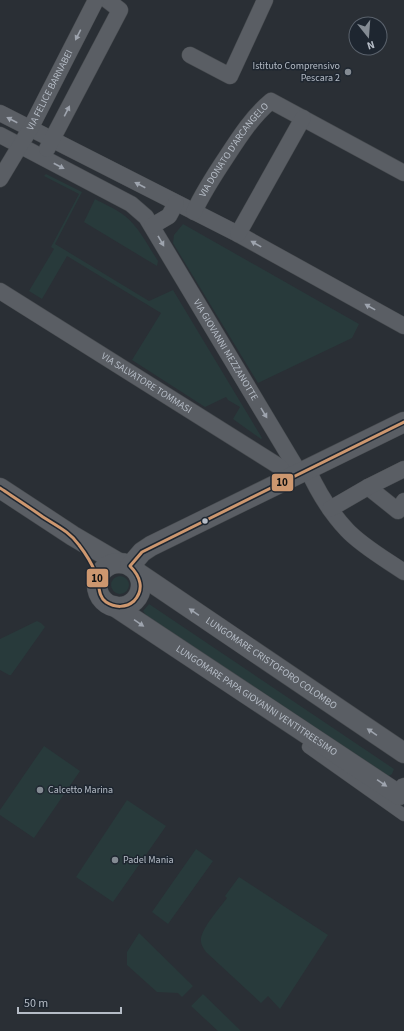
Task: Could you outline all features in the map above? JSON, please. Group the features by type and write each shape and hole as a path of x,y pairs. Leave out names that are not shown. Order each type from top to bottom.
{"street":[{"name":"VIA FELICE BARNABEI","path":"0,179 30,129 96,0"},
{"path":"42,157 120,10 107,0"},
{"path":"190,55 230,76 266,0"},
{"name":"VIA DONATO D'ARCANGELO","path":"194,212 202,194 235,144 259,110 271,101 404,173"},
{"path":"0,113 238,234 404,326"},
{"path":"238,234 303,118"},
{"name":"VIA GIOVANNI MEZZANOTTE","path":"0,135 131,204 141,212 152,226 298,475"},
{"path":"152,226 169,216 176,203"},
{"name":"VIA SALVATORE TOMMASI","path":"0,291 280,467 298,475"},
{"path":"129,568 142,552 151,546 404,422"},
{"path":"330,509 368,487 404,469"},
{"path":"298,475 330,509 347,530 357,539 404,572"},
{"path":"368,487 398,511 404,501"},
{"name":"LUNGOMARE CRISTOFORO COLOMBO","path":"0,488 73,536 129,568 404,753"},
{"name":"LUNGOMARE CRISTOFORO COLOMBO","path":"73,536 90,561 99,579"},
{"path":"106,568 129,568 141,580 139,594 135,600 122,607 114,606 103,600 99,594 98,586 101,573 106,568"},
{"name":"LUNGOMARE PAPA GIOVANNI VENTITREESIMO","path":"114,606 402,791"},
{"name":"LUNGOMARE PAPA GIOVANNI VENTITREESIMO","path":"308,747 404,815"}],"shaded area":[{"path":"46,174 82,192 55,244 149,301 173,290 262,438 261,439 233,419 240,407 228,400 226,397 205,407 132,360 161,313 67,256 42,299 29,291 54,249 51,247 79,194 44,176"},
{"path":"95,199 118,211 130,220 139,231 158,261 157,266 84,222"},
{"path":"183,224 359,324 352,338 258,383 173,243 174,235"},
{"path":"120,576 126,579 129,585 126,591 120,594 114,591 111,585 114,579"},
{"path":"149,604 394,769 392,774 386,778 147,616 143,611"},
{"path":"37,621 45,627 11,675 0,670 0,639"},
{"name":"Calcetto Marina","path":"44,746 80,771 34,838 0,815 0,810"},
{"name":"Padel Mania","path":"127,800 166,826 113,902 76,877"},
{"path":"196,849 213,861 168,924 152,912"},
{"path":"239,877 328,935 280,1009 268,996 261,1003 206,952 201,944 201,938 205,928 227,898 225,896"},
{"path":"139,933 193,986 182,997 178,993 157,992 127,965 127,952"},
{"path":"203,994 241,1031 218,1031 191,1006"}],"transit line":[{"name":"10","path":"0,488 72,536 93,567 103,599 113,605 124,606 134,601 139,592 139,578 130,566 142,552 404,422"}],"place":[{"name":"Istituto Comprensivo Pescara 2","path":"348,72"},
{"name":"Calcetto Marina","path":"40,790"},
{"name":"Padel Mania","path":"115,860"}]}
